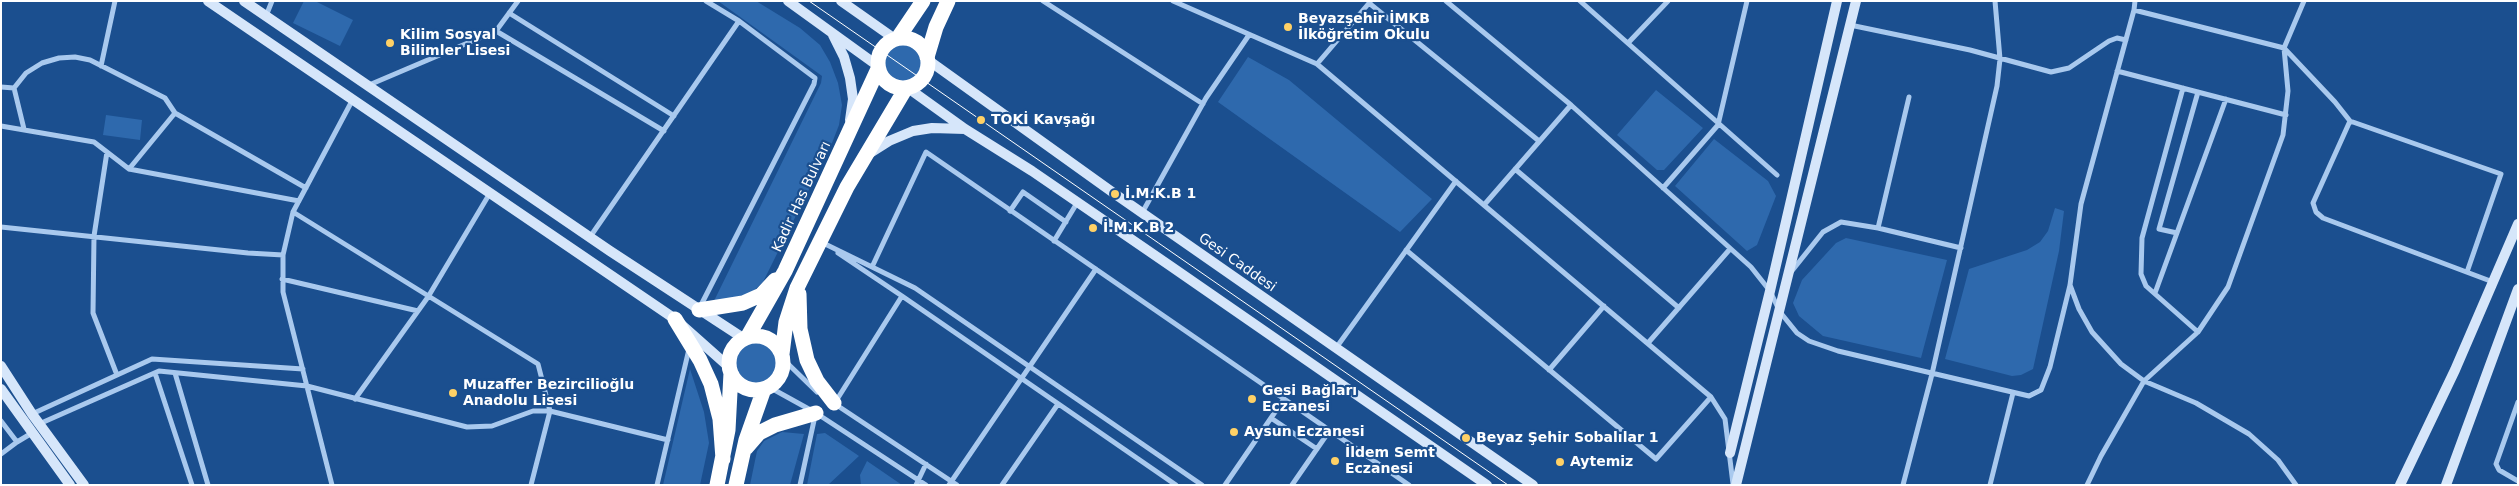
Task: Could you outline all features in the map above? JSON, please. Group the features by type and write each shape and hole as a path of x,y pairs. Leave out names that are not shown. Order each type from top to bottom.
{"highway":[{"path":"896,39 923,1"},
{"path":"736,485 743,451 767,388 782,373 786,322 800,281 862,160 907,88 922,79 928,69 928,58 936,27 948,1"},
{"path":"907,88 897,88 887,83 878,67 880,51 888,43 896,39 909,38 918,43 928,58"},
{"name":"Kadir Has Bulvarı","path":"746,337 785,271 846,142 878,67"},
{"path":"699,310 727,307 752,299 761,294 785,271"},
{"path":"800,281 799,316 804,351 814,376 834,403"},
{"path":"675,319 706,372 715,396 722,431 723,459"},
{"path":"717,485 730,413 730,354 746,337 769,338 783,357"},
{"path":"730,370 745,388 767,388"},
{"path":"743,451 753,439 766,429 784,422 816,414"}],"main road":[{"path":"208,1 675,319 730,370"},
{"path":"244,1 590,238 699,310 746,337"},
{"path":"788,1 878,67"},
{"path":"841,1 896,39"},
{"path":"1730,453 1837,1"},
{"path":"1734,485 1780,312 1856,1"},
{"path":"834,35 844,57 852,88 852,110 846,142"},
{"name":"Gesi Caddesi","path":"928,58 1142,213 1533,485"},
{"path":"907,88 965,129 1078,203 1487,485"},
{"path":"862,160 884,144 913,131 932,128 965,129"},
{"path":"2400,485 2455,370 2518,224"},
{"path":"2446,485 2515,306 2518,289"},
{"path":"1,366 32,414 84,485"},
{"path":"1,389 70,485"}],"street":[{"path":"101,66 115,1"},
{"path":"266,17 272,1"},
{"path":"368,86 496,31 518,1"},
{"path":"699,310 814,84 815,78 739,21 706,1"},
{"path":"1044,1 1203,104"},
{"path":"1173,1 1318,64 1711,397 1725,418 1734,485"},
{"path":"1446,1 1571,105 1751,267 1770,290 1780,312 1797,333 1809,341 1932,374 2029,396 2041,390 2045,385 2070,285 2081,204 2118,71 2135,1"},
{"path":"1580,1 1628,42 1718,125 1777,175"},
{"path":"1628,42 1668,1"},
{"path":"1662,188 1718,125 1747,1"},
{"path":"1903,485 1932,374 1997,86 2000,58 1995,1"},
{"path":"2087,485 2101,456 2144,381 2198,332 2228,287 2279,150 2286,115 2288,84 2284,48 2304,1"},
{"path":"1318,64 1370,2 1539,142"},
{"path":"2134,10 2284,48 2335,102 2350,121 2501,174 2467,272"},
{"path":"509,13 674,116"},
{"path":"590,238 739,21"},
{"path":"1850,25 1970,50 2042,70 2058,71 2076,64 2109,41 2117,38 2126,40"},
{"path":"496,31 664,131"},
{"path":"1142,213 1203,104 1249,35"},
{"path":"14,88 34,67 59,58 82,58 165,98 175,113 306,188"},
{"path":"2118,71 2286,115"},
{"path":"1,86 14,88"},
{"path":"14,88 24,129"},
{"path":"2183,88 2142,238 2141,278 2144,284 2198,332"},
{"path":"2177,234 2158,229 2198,92"},
{"path":"1878,228 1910,97"},
{"path":"332,485 282,279 283,255 293,212 353,99"},
{"path":"2155,294 2226,99"},
{"path":"1484,205 1571,105"},
{"path":"129,170 175,113"},
{"path":"2350,121 2313,203 2316,212 2323,218 2493,282"},
{"path":"1,126 94,142 129,170 300,200"},
{"path":"107,152 94,236 93,313 118,375"},
{"path":"872,267 926,152 1409,485"},
{"path":"1515,169 1678,308"},
{"path":"1336,349 1456,181"},
{"path":"1010,210 1023,192 1066,222"},
{"path":"355,399 428,297 490,193"},
{"path":"1054,241 1078,203"},
{"path":"293,212 538,364 550,411 532,485"},
{"path":"1789,274 1818,238 1841,222 1878,228 1961,248"},
{"path":"1,226 248,254 283,255"},
{"path":"820,242 915,288 1202,485"},
{"path":"820,242 902,296 1176,485"},
{"path":"1648,344 1730,248"},
{"path":"1406,250 1656,459 1711,397"},
{"path":"949,482 1096,269"},
{"path":"282,279 418,311"},
{"path":"2070,285 2085,321 2101,344 2121,364 2144,381 2196,403 2249,434 2278,460 2296,485"},
{"path":"834,403 902,296"},
{"path":"1549,370 1604,306"},
{"path":"657,485 690,344"},
{"path":"783,357 804,380 834,403 926,464 949,482 957,485"},
{"path":"32,414 152,358 303,369"},
{"path":"39,424 155,373 175,372 307,386 476,427 501,423 533,411 550,411 668,440"},
{"path":"175,372 208,485"},
{"path":"155,373 192,485"},
{"path":"767,388 816,414 917,482 926,485"},
{"path":"1990,485 2012,392"},
{"path":"1226,485 1284,399"},
{"path":"2518,402 2496,464 2499,470 2518,481"},
{"path":"1002,485 1058,404"},
{"path":"800,485 816,414"},
{"path":"1271,418 1317,449"},
{"path":"1,421 17,442"},
{"path":"1292,485 1330,430"},
{"path":"1,454 32,433"},
{"path":"917,482 926,464"}],"shaded area":[{"path":"304,1 315,1 353,20 340,46 293,23"},
{"path":"718,1 756,1 800,28 820,45 830,62 838,83 842,105 839,125 832,143 763,282 750,294 712,305 821,83 822,76"},
{"path":"903,44 916,50 922,63 916,76 903,82 890,76 884,63 890,50"},
{"path":"1248,57 1289,80 1432,199 1400,232 1218,102"},
{"path":"1656,90 1703,128 1664,170 1657,170 1617,135"},
{"path":"106,115 142,120 140,140 103,135"},
{"path":"1714,139 1768,181 1776,196 1757,245 1747,251 1675,186"},
{"path":"2055,208 2064,211 2059,251 2033,369 2021,375 2012,376 1945,359 1969,269 2027,250 2040,242 2048,231"},
{"path":"1846,238 1947,260 1921,358 1823,336 1799,316 1793,303 1802,280 1836,243"},
{"path":"756,342 771,348 777,363 771,378 756,384 741,378 735,363 741,348"},
{"path":"690,369 704,412 709,443 700,485 663,485"},
{"path":"782,432 804,434 790,485 750,485 757,451 764,441"},
{"path":"825,433 859,456 828,485 807,485 817,434"},
{"path":"867,461 902,485 861,485 860,475"}],"tram line":[{"path":"809,1 1508,485"}],"place":[{"name":"Beyazşehir İMKB İlköğretim Okulu","path":"1288,27"},
{"name":"Kilim Sosyal Bilimler Lisesi","path":"390,43"},
{"name":"TOKİ Kavşağı","path":"981,120"},
{"name":"İ.M.K.B 1","path":"1115,194"},
{"name":"İ.M.K.B 2","path":"1093,228"},
{"name":"Muzaffer Bezircilioğlu Anadolu Lisesi","path":"453,393"},
{"name":"Gesi Bağları Eczanesi","path":"1252,399"},
{"name":"Aysun Eczanesi","path":"1234,432"},
{"name":"Beyaz Şehir Sobalılar 1","path":"1466,438"},
{"name":"İldem Semt Eczanesi","path":"1335,461"},
{"name":"Aytemiz","path":"1560,462"}]}
